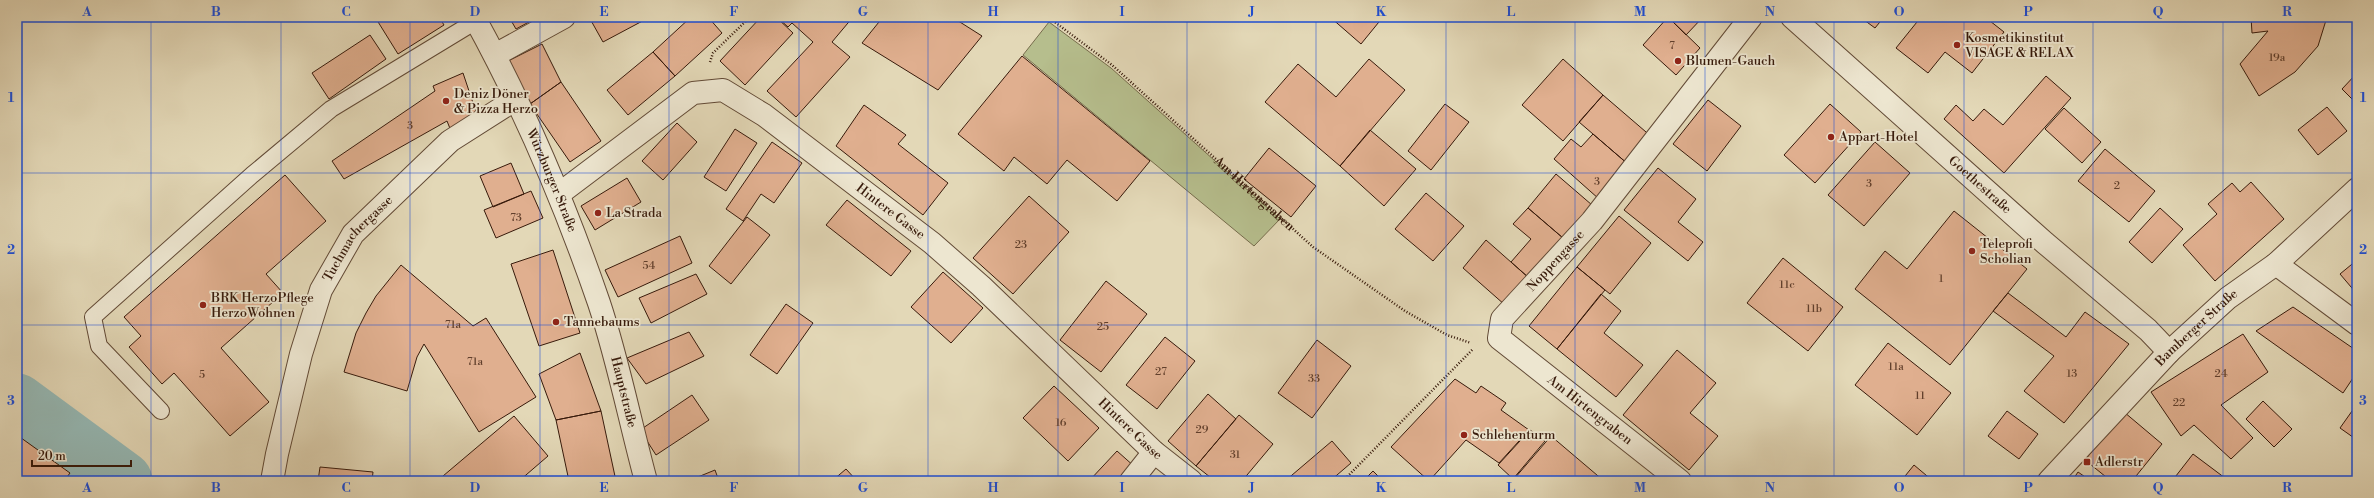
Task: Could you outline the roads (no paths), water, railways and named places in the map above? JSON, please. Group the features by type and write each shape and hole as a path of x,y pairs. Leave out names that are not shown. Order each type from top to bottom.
{"street":[{"path":"495,55 564,17"},
{"name":"Noppengasse","path":"1499,338 1502,319 1592,221 1751,17"},
{"name":"Goethestraße","path":"1792,17 2045,243 2148,330 2169,352"},
{"name":"Würzburger Straße","path":"475,19 495,55 559,194 599,304"},
{"name":"Hintere Gasse","path":"559,194 693,93 723,90 764,115 932,243 981,286 1154,452 1191,481"},
{"name":"Tuchmachergasse","path":"272,481 276,454 301,354 321,290 352,234 450,141 516,99"},
{"name":"Bamberger Straße","path":"2049,481 2169,352 2228,298 2276,264 2357,189"},
{"path":"2276,264 2357,324"},
{"name":"Hauptstraße","path":"599,304 646,481"},
{"name":"Am Hirtengraben","path":"1499,338 1680,481"},
{"path":"1131,481 1154,452"}],"lane":[{"path":"162,411 98,346 93,317 252,175 331,109 475,19"}],"waterway":[{"path":"17,403 123,481"}],"place":[{"name":"Kosmetikinstitut VISAGE & RELAX","path":"1957,45"},
{"name":"Blumen-Gauch","path":"1678,61"},
{"name":"Deniz Döner & Pizza Herzo","path":"446,101"},
{"name":"Appart-Hotel","path":"1831,137"},
{"name":"La Strada","path":"598,213"},
{"name":"Teleprofi Scholian","path":"1972,251"},
{"name":"BRK HerzoPflege HerzoWohnen","path":"203,305"},
{"name":"Tannebaums","path":"556,322"},
{"name":"Schlehenturm","path":"1464,435"},
{"name":"Adlerstr","path":"2087,462"}]}
